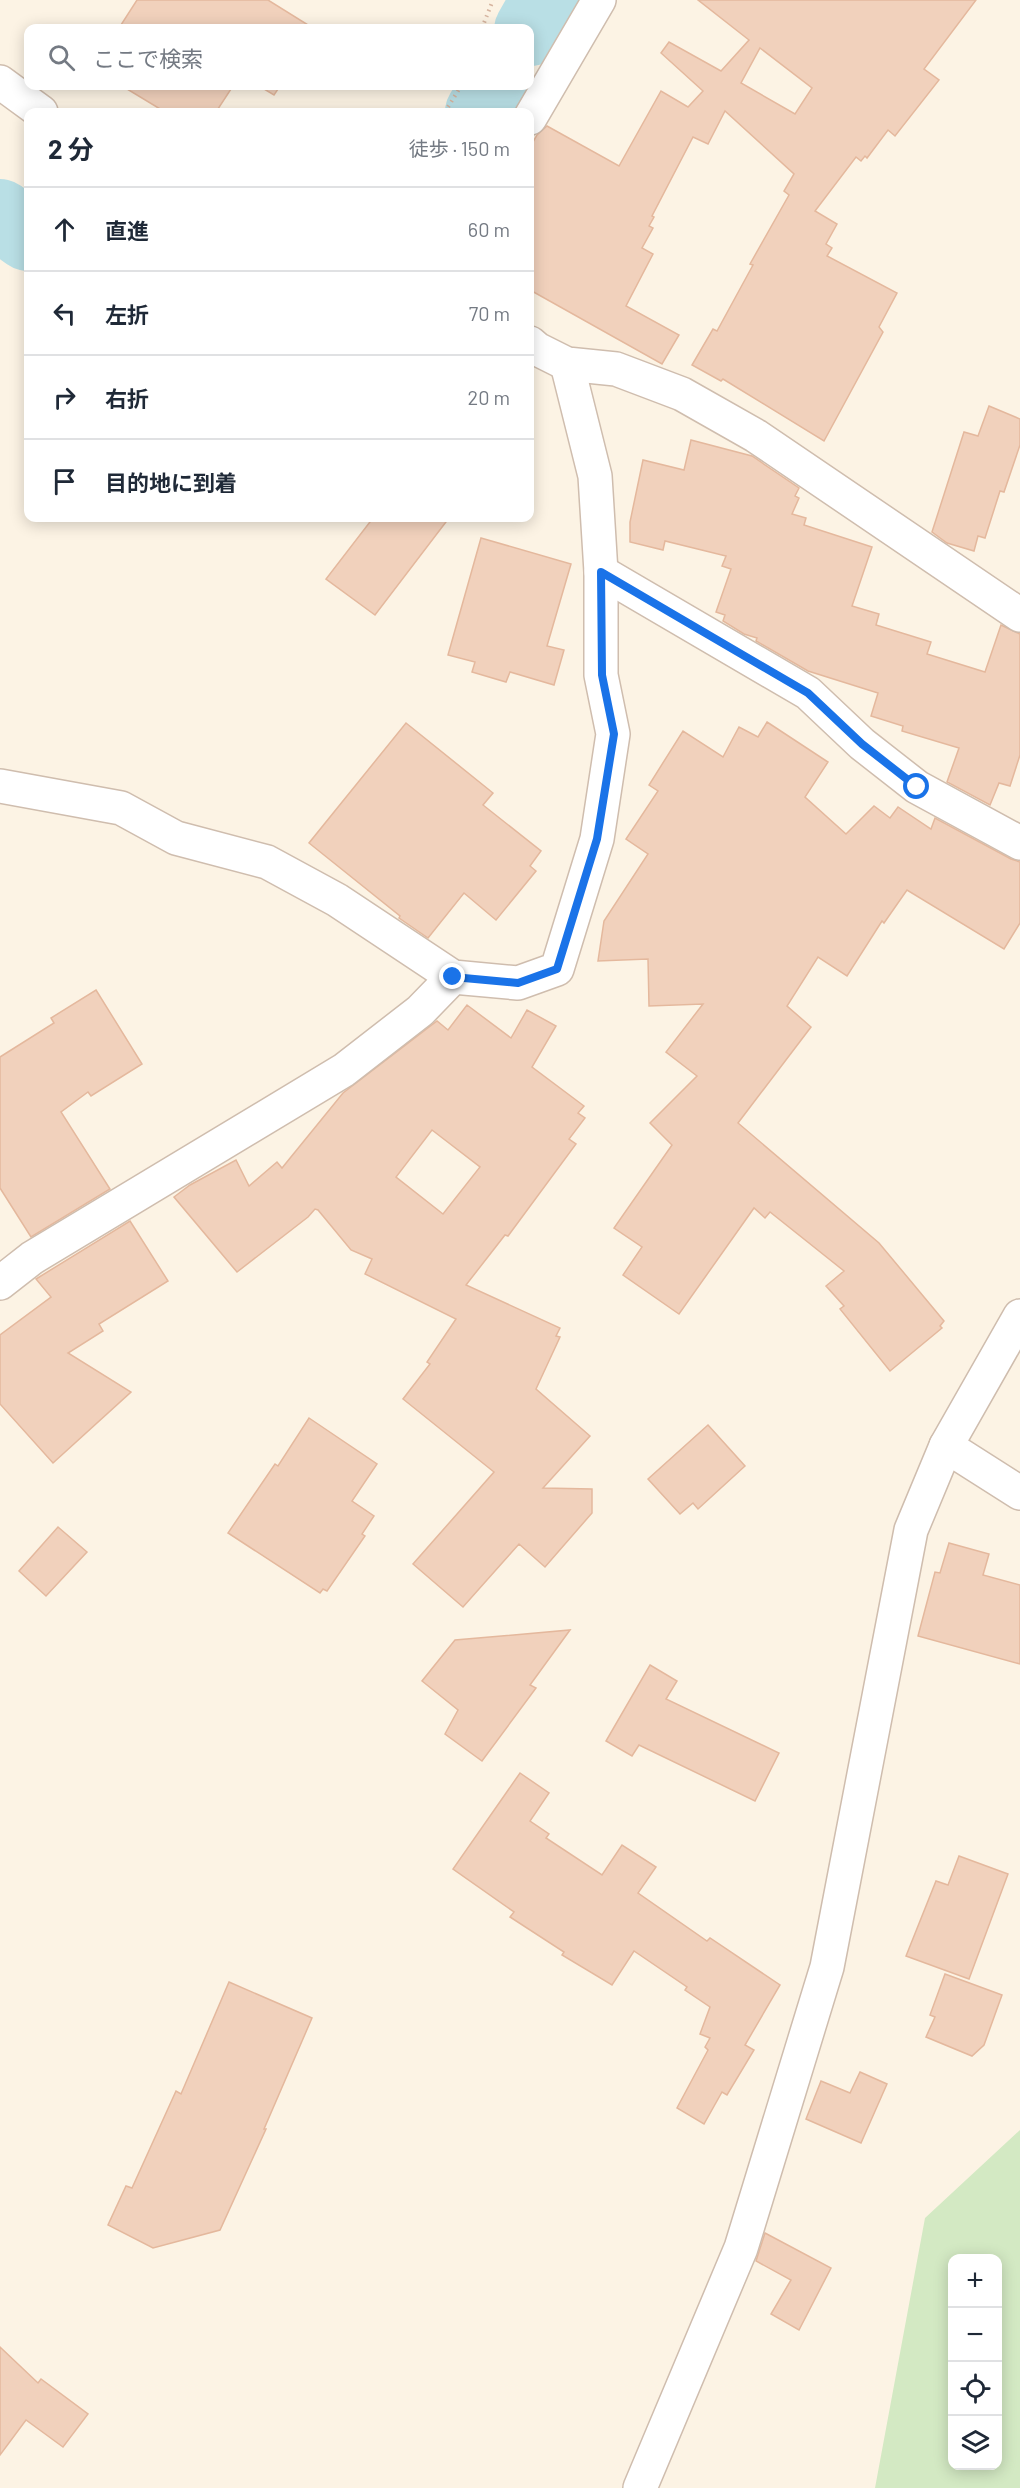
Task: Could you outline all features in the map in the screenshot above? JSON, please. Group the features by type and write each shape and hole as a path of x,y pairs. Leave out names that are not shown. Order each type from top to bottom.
{"street":[{"path":"534,111 599,0"},
{"path":"0,82 36,108"},
{"path":"534,346 567,364 616,369 691,399 756,436 1020,615"},
{"path":"0,786 121,808 176,838 267,862 338,900 453,977 518,983 557,969 597,839 614,734 602,675 601,572 595,476 567,364"},
{"path":"601,572 808,693 862,744 917,787 1020,843"},
{"path":"0,1283 32,1258 344,1070 420,1011 453,977"},
{"path":"640,2488 741,2248 827,1967 911,1530 946,1446 1020,1316"},
{"path":"946,1446 1020,1493"}],"path":[{"path":"484,24 493,0"},
{"path":"447,108 459,90"}],"green space":[{"path":"1020,2130 1020,2488 875,2488 925,2218"}],"building":[{"path":"137,0 268,0 307,24 122,24"},
{"path":"698,0 976,0 924,69 939,80 895,136 888,130 867,158 865,156 861,161 856,157 815,211 837,224 826,244 832,248 827,256 897,293 879,327 883,332 824,441 723,379 721,381 692,365 713,329 717,331 753,265 750,264 789,195 784,191 794,174 725,111 708,144 693,137 652,216 654,217 649,226 653,228 642,248 653,254 626,306 679,335 662,364 534,292 534,140 537,135 547,126 619,166 661,91 688,107 703,91 661,53 669,42 721,71 749,40","holes":["760,48 812,88 795,114 741,83"]},
{"path":"129,90 230,90 219,108 158,108"},
{"path":"266,90 277,90 274,95"},
{"path":"989,406 1020,419 1020,445 1004,492 1000,491 985,538 978,536 974,551 947,543 932,532 964,432 978,436"},
{"path":"691,440 752,456 799,488 795,496 799,498 792,514 806,518 804,525 872,547 852,606 879,614 876,625 931,642 927,654 985,672 1001,625 1020,634 1020,755 1010,786 999,783 990,805 947,782 959,748 902,731 903,726 871,716 878,693 808,671 756,641 757,638 744,634 723,621 725,615 716,612 731,569 722,566 726,556 665,541 663,550 630,542 630,522 643,460 684,470"},
{"path":"370,522 446,522 375,615 326,579"},
{"path":"481,538 571,564 547,646 564,650 554,685 510,672 506,682 472,672 475,662 448,655"},
{"path":"767,722 828,762 805,797 846,834 874,806 890,818 898,807 931,829 935,818 1020,862 1020,923 1004,949 907,890 884,923 882,921 847,976 818,957 787,1006 811,1027 738,1123 879,1243 944,1321 940,1326 942,1328 890,1371 840,1309 844,1306 826,1286 844,1271 770,1212 765,1218 754,1208 679,1314 623,1275 642,1247 614,1228 672,1145 650,1123 697,1076 666,1052 703,1004 649,1006 648,959 598,961 604,921 648,854 626,839 658,791 649,785 683,731 723,757 739,727 758,737"},
{"path":"406,723 493,793 483,805 541,851 530,866 536,871 496,920 464,893 428,938 399,918 400,916 309,843"},
{"path":"96,990 142,1064 91,1096 88,1092 61,1112 110,1189 31,1237 0,1188 0,1057 54,1023 51,1018"},
{"path":"467,1005 511,1038 527,1010 556,1026 532,1067 584,1106 578,1113 585,1118 569,1139 576,1144 508,1236 505,1235 466,1285 560,1328 556,1336 560,1337 536,1389 590,1436 543,1488 592,1489 592,1513 545,1567 519,1544 463,1607 413,1564 494,1472 403,1399 430,1364 427,1362 456,1319 365,1274 372,1259 351,1250 318,1210 315,1209 308,1217 237,1272 174,1197 190,1185 236,1160 249,1186 277,1162 282,1168 343,1093 437,1021 448,1030","holes":["432,1130 480,1167 443,1214 396,1177"]},
{"path":"130,1221 168,1281 99,1324 103,1331 68,1353 131,1392 53,1463 0,1404 0,1335 51,1297 36,1279"},
{"path":"309,1418 377,1464 352,1501 374,1516 362,1534 365,1536 327,1591 323,1589 320,1593 228,1533 275,1464 278,1466"},
{"path":"708,1425 745,1466 698,1509 693,1503 680,1514 648,1479"},
{"path":"58,1527 87,1552 46,1596 19,1571"},
{"path":"949,1543 989,1554 983,1575 1020,1585 1020,1664 918,1636 935,1572 940,1573"},
{"path":"570,1630 530,1685 536,1688 482,1761 445,1734 458,1710 422,1681 455,1640"},
{"path":"650,1665 677,1681 666,1699 779,1753 755,1801 639,1745 632,1756 606,1741"},
{"path":"520,1773 549,1793 530,1821 549,1834 546,1838 602,1875 622,1845 656,1867 638,1893 707,1941 710,1938 780,1985 745,2045 754,2050 727,2095 722,2092 704,2124 677,2108 708,2050 705,2047 710,2038 700,2034 710,2007 685,1990 687,1987 634,1951 612,1985 562,1955 564,1952 510,1917 514,1912 453,1869"},
{"path":"959,1856 1008,1874 969,1979 906,1956 936,1881 948,1885"},
{"path":"945,1974 1002,1995 984,2045 972,2056 926,2037 935,2017 930,2015"},
{"path":"229,1982 312,2018 264,2129 266,2129 220,2230 153,2248 108,2225 126,2186 132,2188 176,2091 181,2094"},
{"path":"860,2072 887,2084 861,2143 806,2119 821,2081 850,2093"},
{"path":"765,2233 831,2268 799,2330 771,2314 791,2280 756,2261"},
{"path":"0,2347 38,2383 41,2379 88,2414 63,2447 26,2420 0,2455"}],"waterway":[{"path":"533,24 547,0"},
{"path":"483,108 495,90"},
{"path":"0,215 24,232"}],"route":[{"path":"453,977 518,983 557,969 597,839 614,734 602,675 601,572 808,693 862,744 917,787"}]}
